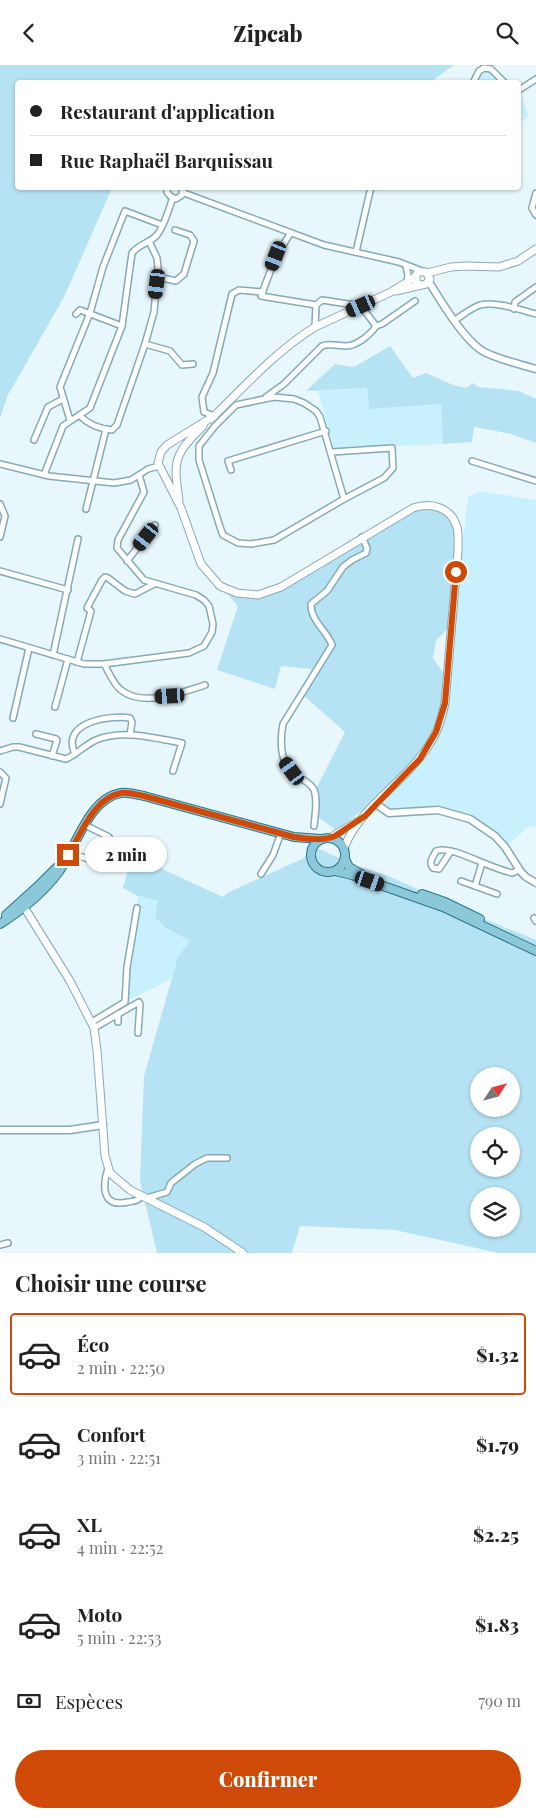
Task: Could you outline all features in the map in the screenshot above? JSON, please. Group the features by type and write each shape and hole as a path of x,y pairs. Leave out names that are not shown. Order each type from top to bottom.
{"main road":[{"path":"179,454 189,441 233,397 292,342 315,327 451,267 499,267 518,261 536,249"},
{"path":"391,292 407,282 423,278"},
{"path":"181,508 159,468 158,460 161,452 176,439 216,414"},
{"path":"176,439 180,447 175,470 181,508 200,564 220,586 237,593 258,595 281,587 413,508 422,505 440,507 449,513 458,529 458,551 445,703 440,723 433,739 420,759 376,803 353,830 344,848 345,859 349,867 354,871 446,902 536,947"},
{"path":"159,468 166,473 175,470"},
{"path":"0,924 24,907 25,903 52,876 68,854 90,816 113,796 128,793 193,808 294,837 330,838 365,816"},
{"path":"294,837 305,845 316,868 325,873 335,871 352,875 442,907 536,951"},
{"path":"330,838 340,843 344,848"},
{"path":"310,854 314,845 321,839"},
{"path":"0,920 38,887 68,854"},
{"path":"335,871 343,864 345,859"},
{"path":"24,907 51,948 93,1025 108,1168 116,1179 130,1190 204,1227 243,1253"}],"street":[{"path":"474,80 478,71 484,68 491,69 502,80"},
{"path":"521,89 536,79"},
{"path":"167,190 173,198 180,198 184,190 290,234 324,245 399,262 423,278 469,338 482,351 536,369"},
{"path":"356,252 370,190"},
{"path":"536,193 532,208 536,215"},
{"path":"44,475 63,426 90,408 122,326 132,253 136,248 158,234 173,198"},
{"path":"70,420 62,399 60,387 90,313 103,267 125,211 162,225"},
{"path":"158,277 176,281 184,274 194,241 190,235 175,230"},
{"path":"290,234 276,256 261,296 316,305"},
{"path":"79,415 86,421 106,429 112,430 117,425 154,312 158,277 157,258 149,241"},
{"path":"405,265 408,275 407,282"},
{"path":"514,309 515,302 536,287"},
{"path":"228,413 204,412 202,397 213,373 232,294 239,290 263,292"},
{"path":"315,327 316,305 322,299 361,306 376,326"},
{"path":"266,397 284,384 322,346 326,344 349,346 354,344 373,331 376,326 382,324 415,301"},
{"path":"455,320 481,305 492,305 536,313"},
{"path":"76,313 80,309 122,326"},
{"path":"145,344 170,351 182,365 193,364"},
{"path":"233,397 236,405"},
{"path":"332,452 392,448 393,468 390,473 344,499 269,541 251,544 238,543 223,535 198,451 204,438 236,405 266,397 294,399 304,403 320,417 326,431 344,499"},
{"path":"34,440 48,407 62,399"},
{"path":"86,509 106,429"},
{"path":"231,469 228,461 326,431"},
{"path":"472,461 536,481"},
{"path":"0,464 44,475 92,481 124,482 148,469 159,468"},
{"path":"0,639 84,664 189,653 204,646 214,624 209,606 204,600 196,595 154,584 144,579 118,551 116,544 144,492 139,475"},
{"path":"0,504 5,516 0,537"},
{"path":"127,561 155,525"},
{"path":"314,826 314,791 311,785 293,773 285,763 280,742 281,734 283,725 332,645 313,616 310,610 311,604 327,591 343,567 366,553 367,548 362,537"},
{"path":"53,655 78,539"},
{"path":"0,571 68,590"},
{"path":"77,662 91,611 87,608 102,580 105,577 108,578 125,591 135,594 154,584"},
{"path":"13,718 29,648"},
{"path":"55,707 68,659"},
{"path":"104,663 117,686 122,691 142,698 170,696 205,685"},
{"path":"75,754 72,741 76,732 94,721 112,717 130,718 132,722 130,735"},
{"path":"36,734 56,739 52,755"},
{"path":"0,751 19,747 66,759 94,741 130,735 182,743 173,771"},
{"path":"0,772 6,778 0,805"},
{"path":"376,803 390,813 431,809 454,813 470,819 495,836 505,847 519,870 536,883"},
{"path":"85,825 109,837 108,840"},
{"path":"261,874 273,855 281,833"},
{"path":"451,851 439,869 433,868 431,860 436,851 441,849 451,851 474,858 482,863 512,873 519,870"},
{"path":"68,854 105,864"},
{"path":"475,886 482,863"},
{"path":"461,881 497,894"},
{"path":"93,1025 125,1002 127,967 137,909"},
{"path":"93,1025 139,1002 138,1033"},
{"path":"118,1014 118,1022"},
{"path":"0,1130 63,1131 103,1125"},
{"path":"108,1168 104,1189 110,1201 118,1204 167,1192 170,1183 195,1164 207,1158 227,1158"},
{"path":"0,1245 8,1243"}],"shaded area":[{"path":"0,65 454,65 433,80 15,80 15,190 111,190 64,297 7,397 0,418"},
{"path":"491,69 502,80 474,80 479,71"},
{"path":"521,95 529,116 521,122"},
{"path":"390,346 413,378 426,373 453,385 466,388 473,383 478,387 519,391 536,399 536,443 511,434 474,427 472,442 443,444 441,404 369,409 367,388 306,391 335,364 354,367"},
{"path":"367,388 369,409 441,404 443,444 334,449 318,391"},
{"path":"480,491 536,500 536,827 530,826 505,847 485,828 438,810 395,814 376,804 440,723 458,551 462,551 468,497"},
{"path":"440,507 458,529 451,626 436,640 433,658 446,677 445,703 433,739 365,816 360,812 336,830 315,815 315,791 345,732 303,695 318,670 281,666 275,689 217,670 238,606 220,586 228,591 268,593 413,508"},
{"path":"315,847 357,866 386,875 536,940 536,1253 499,1253 395,1230 300,1226 292,1253 157,1253 140,1181 144,1076 178,957 190,941 165,927 155,917 158,901 138,896 123,888 132,855 223,897 227,893 302,859"},
{"path":"138,896 159,901 165,927 192,941 196,959 164,983 125,1002"}],"route":[{"path":"68,855 90,816 104,802 119,794 128,793 144,796 294,837 310,839 335,836 365,816 420,759 433,739 440,723 445,703 456,572"}]}
